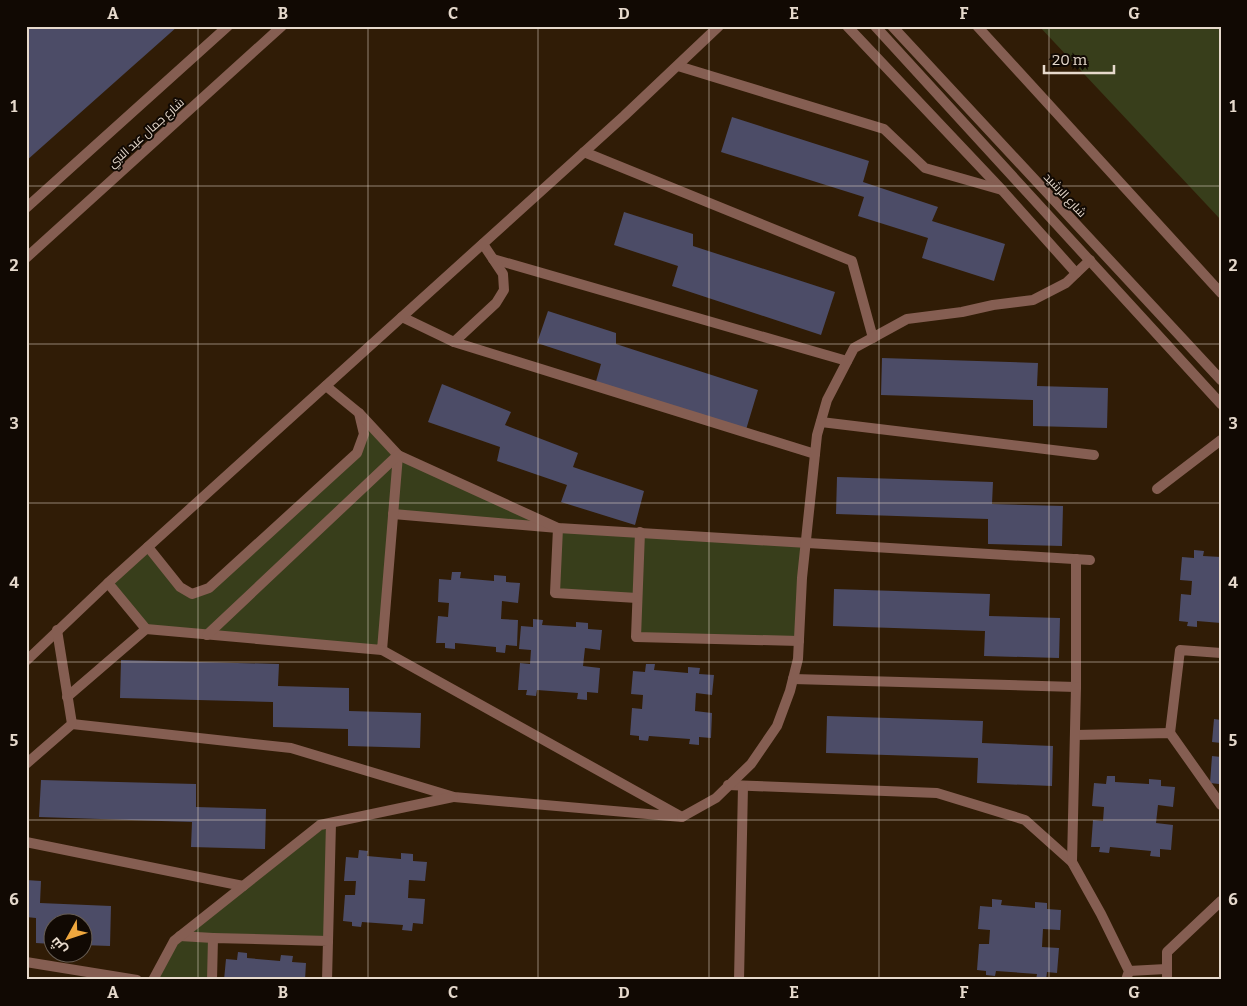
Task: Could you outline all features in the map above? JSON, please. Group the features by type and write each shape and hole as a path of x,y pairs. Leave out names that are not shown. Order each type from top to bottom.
{"street":[{"name":"شارع جمال عبد النبي","path":"26,258 282,26"},
{"path":"26,661 108,583 584,152 719,26"},
{"path":"847,26 1002,190 1076,273"},
{"path":"875,26 1221,404"},
{"name":"شارع الرشيد","path":"892,26 1221,380"},
{"path":"977,26 1221,293"},
{"name":"شارع جمال عبد النبي","path":"26,208 222,28"},
{"path":"678,66 884,129 925,168 1002,190"},
{"path":"584,152 852,261 873,338"},
{"path":"454,342 496,303 504,290 503,274 483,244"},
{"path":"493,259 847,361"},
{"path":"26,764 72,724 291,748 454,797 682,817 716,798 751,764 777,726 798,659 802,578 817,436 827,400 854,348 907,320 1034,300 1066,283 1090,260"},
{"path":"402,317 454,342 815,454"},
{"path":"326,386 359,413 398,455 558,528"},
{"path":"148,547 180,588 192,594 209,588 357,453 364,434 359,413"},
{"path":"821,422 1094,455"},
{"path":"1158,489 1221,440"},
{"path":"382,650 398,455"},
{"path":"207,634 398,455"},
{"path":"393,514 558,528 1090,560"},
{"path":"558,528 555,593 637,598"},
{"path":"640,532 636,637 799,640"},
{"path":"1072,862 1076,687 1076,559"},
{"path":"108,583 146,629 382,650 682,817"},
{"path":"68,697 146,629"},
{"path":"57,630 72,724"},
{"path":"1221,653 1180,650 1170,733 1221,805"},
{"path":"793,679 1076,687"},
{"path":"1075,734 1170,733"},
{"path":"728,786 937,793 1025,820 1072,862 1101,914 1128,975 1166,974 1167,952 1221,901"},
{"path":"739,980 743,786"},
{"path":"153,980 174,941 320,825 454,797"},
{"path":"327,980 331,822"},
{"path":"26,842 243,886"},
{"path":"180,936 328,941"},
{"path":"212,980 213,938"},
{"path":"26,962 137,980"}],"green space":[{"path":"1039,26 1221,26 1221,220"},
{"path":"359,413 398,455 558,528 393,515 382,650 146,629 108,583 148,547 192,594 209,588 357,453 364,434"},
{"path":"558,528 806,542 799,641 636,637 637,597 555,593"},
{"path":"331,823 328,941 208,938 212,980 155,980 180,936"}],"building":[{"path":"26,26 178,26 26,161"},
{"path":"732,117 869,161 863,182 938,207 932,221 1005,244 994,281 922,258 928,238 858,216 864,197 721,152"},
{"path":"624,212 693,234 693,246 835,292 821,335 672,286 678,266 614,245"},
{"path":"548,311 616,333 616,344 758,390 745,433 595,385 601,364 537,343"},
{"path":"882,358 1038,363 1037,386 1108,388 1107,428 1033,426 1033,400 881,395"},
{"path":"442,384 511,412 505,425 578,453 573,467 644,491 635,525 561,502 567,485 497,461 500,447 428,422"},
{"path":"837,477 993,482 992,504 1063,506 1062,546 988,544 988,519 836,514"},
{"path":"1194,550 1204,551 1203,556 1221,557 1221,623 1197,621 1197,627 1187,626 1188,622 1179,621 1181,594 1191,595 1192,581 1180,580 1182,557 1194,558"},
{"path":"452,572 461,572 460,578 494,581 494,575 506,576 506,582 520,583 518,603 502,601 501,619 518,620 517,646 506,645 505,653 496,652 496,647 455,643 455,649 445,648 445,643 436,643 438,616 448,617 449,603 438,602 439,579 451,580"},
{"path":"834,589 990,594 989,616 1060,618 1059,658 984,656 985,631 833,626"},
{"path":"533,619 543,620 542,625 576,627 576,622 588,623 588,629 602,630 600,650 585,648 583,666 600,668 598,693 587,692 587,700 577,699 578,693 537,690 536,696 526,695 527,690 518,690 520,663 530,664 531,650 519,649 521,626 533,627"},
{"path":"121,660 279,664 278,686 349,688 349,711 421,713 420,748 348,746 348,729 273,727 273,702 120,698"},
{"path":"646,664 655,664 654,670 688,673 688,667 700,668 699,674 714,675 712,695 696,693 695,711 712,713 711,738 699,737 699,745 689,744 690,739 649,736 648,741 639,740 639,736 630,735 632,708 642,709 643,695 631,694 633,671 645,672"},
{"path":"827,716 983,721 982,743 1053,746 1052,786 977,783 978,758 826,753"},
{"path":"1214,719 1221,720 1221,743 1212,742"},
{"path":"1212,756 1221,757 1221,788 1219,788 1219,784 1210,783"},
{"path":"1107,776 1115,776 1115,782 1149,784 1149,779 1161,780 1161,786 1175,787 1173,807 1158,805 1156,823 1173,825 1171,850 1160,849 1160,857 1150,856 1151,851 1110,847 1109,853 1099,852 1100,847 1091,847 1093,820 1103,821 1104,807 1092,806 1094,783 1106,784"},
{"path":"41,780 196,784 196,807 266,809 265,849 191,847 192,822 39,817"},
{"path":"359,850 368,851 367,856 401,859 401,853 413,854 413,861 427,862 425,881 409,880 408,898 425,899 423,924 413,923 412,931 402,930 403,925 362,922 361,927 352,926 352,922 343,921 345,895 355,895 356,881 344,881 346,857 358,858"},
{"path":"26,880 41,881 40,903 111,906 110,946 92,945 92,914 42,914 42,943 36,943 36,918 26,917"},
{"path":"992,899 1002,900 1001,905 1035,908 1035,902 1047,903 1047,909 1061,910 1060,930 1043,929 1042,947 1059,948 1057,973 1047,972 1046,980 1036,980 1037,974 996,971 995,976 986,975 986,971 977,970 979,944 989,944 990,930 978,929 980,906 992,907"},
{"path":"238,952 247,953 247,958 280,961 281,955 293,956 292,962 306,963 305,980 224,980 226,959 237,960"}]}
